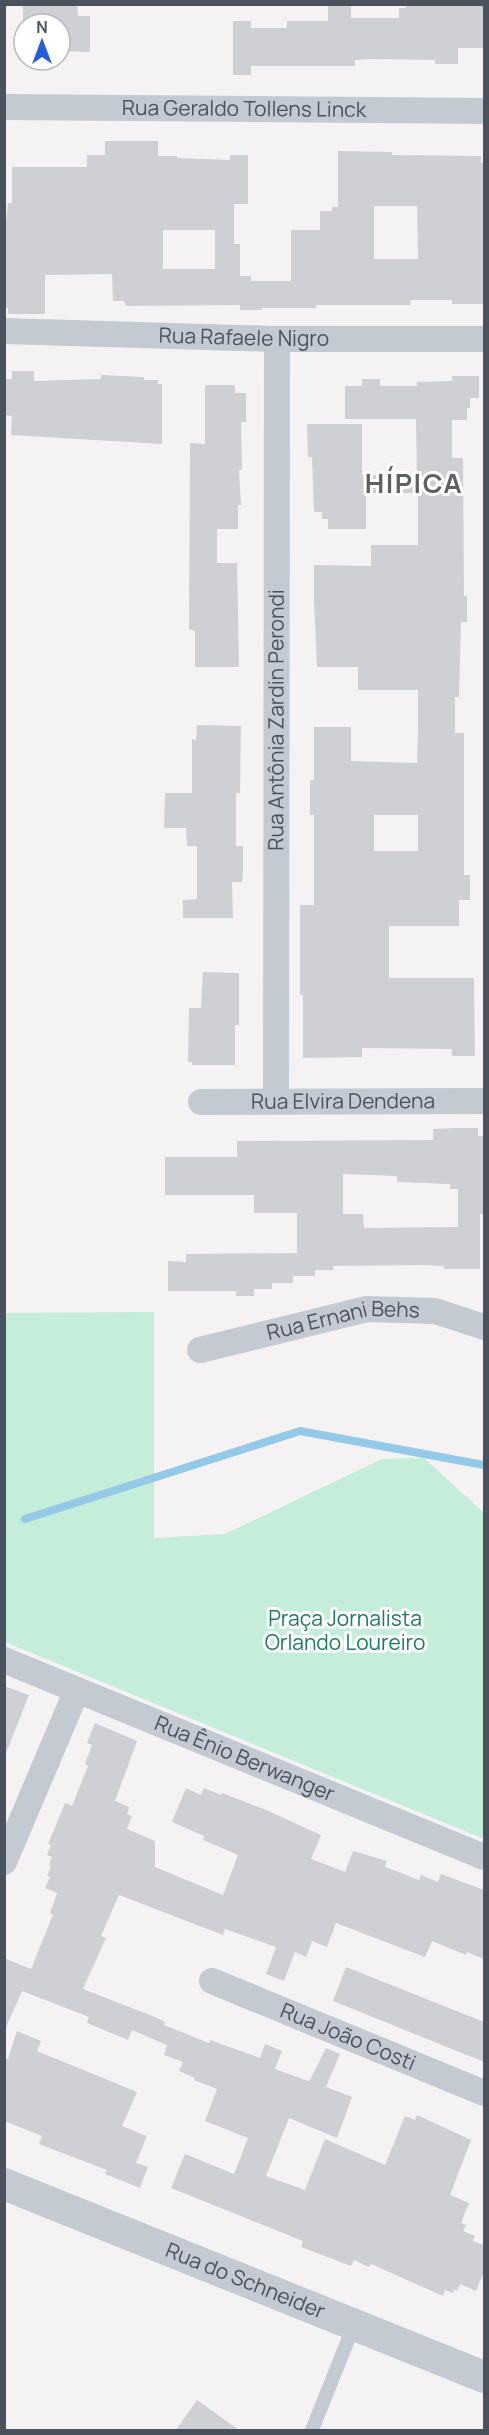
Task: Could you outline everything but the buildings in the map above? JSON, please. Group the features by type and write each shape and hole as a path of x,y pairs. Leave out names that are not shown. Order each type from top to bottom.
{"street":[{"name":"Rua Geraldo Tollens Linck","path":"4,107 484,111"},
{"name":"Rua Rafaele Nigro","path":"4,332 278,339 484,339"},
{"name":"Rua Antônia Zardin Perondi","path":"276,1101 278,339"},
{"name":"Rua Elvira Dendena","path":"201,1102 484,1101"},
{"name":"Rua Ernani Behs","path":"200,1350 367,1309 435,1311 484,1327"},
{"name":"Rua Ênio Berwanger","path":"4,1660 484,1857"},
{"path":"4,1862 77,1690"},
{"name":"Rua João Costi","path":"212,1981 484,2093"},
{"name":"Rua do Schneider","path":"4,2184 484,2377"}],"lane":[{"path":"312,2430 354,2325"}],"green space":[{"name":"Praça Jornalista Orlando Loureiro","path":"154,1312 154,1538 225,1534 382,1459 424,1458 484,1513 484,1839 5,1642 5,1313"}],"waterway":[{"path":"25,1519 300,1431 484,1465"}],"district":[{"name":"HÍPICA","path":"414,484"}]}
